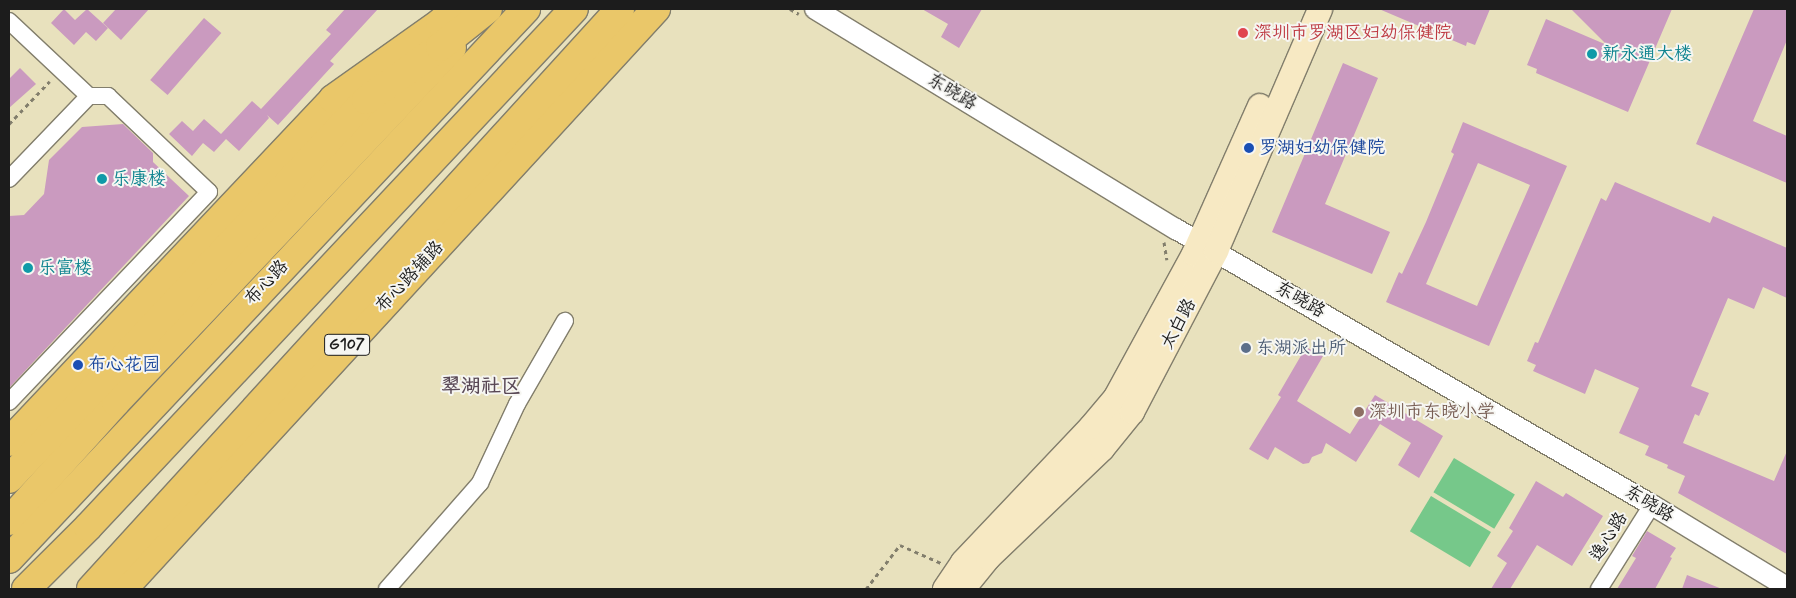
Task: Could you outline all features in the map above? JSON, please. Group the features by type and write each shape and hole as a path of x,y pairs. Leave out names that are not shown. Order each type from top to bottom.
{"highway":[{"path":"9,442 333,99 440,23 455,9"},
{"path":"9,521 116,402 371,131 489,9"},
{"path":"9,479 366,100 440,48 489,9"},
{"name":"布心路","path":"9,558 526,9"},
{"name":"布心路","path":"33,588 574,9"},
{"path":"91,589 620,9"},
{"name":"布心路辅路","path":"123,589 656,9"}],"main road":[{"name":"太白路","path":"945,589 963,562 1108,408 1123,385 1208,247 1303,9"},
{"name":"太白路","path":"963,589 988,558 1092,458 1122,426 1137,403 1320,9"}],"street":[{"name":"东晓路","path":"815,9 1208,247 1652,505 1787,587"},
{"path":"9,22 89,96 108,96 210,192 9,402"},
{"path":"9,178 89,96"},
{"path":"388,589 480,483 517,404 565,321"},
{"name":"逸心路","path":"1599,589 1652,505"}],"path":[{"path":"9,124 61,70"},
{"path":"1167,250 1168,262"},
{"path":"866,589 900,545 947,565"}],"green space":[{"path":"1454,458 1515,495 1494,529 1433,492"},
{"path":"1431,496 1491,532 1470,567 1410,531"}],"building":[{"path":"64,9 75,20 87,9 108,28 96,41 86,32 74,45 51,23"},
{"path":"116,9 149,9 121,40 103,23"},
{"path":"345,9 378,9 330,61 334,64 278,125 267,115 269,118 239,151 226,139 214,152 203,143 192,156 169,134 182,121 193,131 204,119 221,134 252,101 261,109 331,34 326,30"},
{"path":"922,9 982,9 959,48 941,37 948,24"},
{"path":"1379,9 1490,9 1475,45 1467,42 1466,46"},
{"name":"新永通大楼","path":"1571,9 1672,9 1628,112 1536,73 1537,69 1527,65 1546,19 1607,45"},
{"path":"1754,9 1787,9 1787,40 1753,121 1787,136 1787,183 1696,144"},
{"path":"204,18 221,33 168,95 150,80"},
{"path":"1343,63 1378,78 1325,204 1390,232 1372,274 1272,232"},
{"path":"20,68 36,84 9,108 9,79"},
{"path":"1463,122 1567,166 1489,346 1386,302 1399,272 1402,274 1426,222 1454,154 1451,152","holes":["1478,163 1530,185 1477,306 1426,284"]},
{"path":"123,124 153,153 153,162 189,196 9,388 9,216 24,215 44,194 49,160 82,127"},
{"path":"1615,182 1710,223 1713,216 1787,248 1787,298 1763,287 1754,309 1728,298 1691,386 1709,393 1699,416 1695,414 1683,443 1774,481 1787,451 1787,554 1678,493 1685,476 1667,468 1668,465 1645,455 1649,446 1619,433 1639,388 1595,369 1585,394 1533,371 1536,365 1527,361 1535,342 1538,343 1601,198 1606,201"},
{"path":"1306,347 1323,356 1297,401 1350,434 1375,395 1443,436 1419,478 1398,465 1411,443 1380,424 1356,462 1326,443 1322,453 1312,457 1309,463 1303,464 1275,447 1268,460 1249,449 1281,397 1278,395"},
{"path":"1536,481 1563,497 1566,493 1603,516 1572,566 1537,545 1510,589 1491,589 1507,563 1497,556 1513,531 1509,528"},
{"path":"1647,531 1676,548 1670,557 1672,558 1655,589 1617,589 1636,558 1632,556"},
{"path":"1687,575 1722,589 1682,589"}],"place":[{"name":"深圳市罗湖区妇幼保健院","path":"1243,33"},
{"name":"新永通大楼","path":"1592,54"},
{"name":"罗湖妇幼保健院","path":"1249,148"},
{"name":"乐康楼","path":"102,179"},
{"name":"乐富楼","path":"28,268"},
{"name":"东湖派出所","path":"1246,348"},
{"name":"布心花园","path":"78,365"},
{"name":"深圳市东晓小学","path":"1359,412"}],"district":[{"name":"翠湖社区","path":"481,386"}]}
